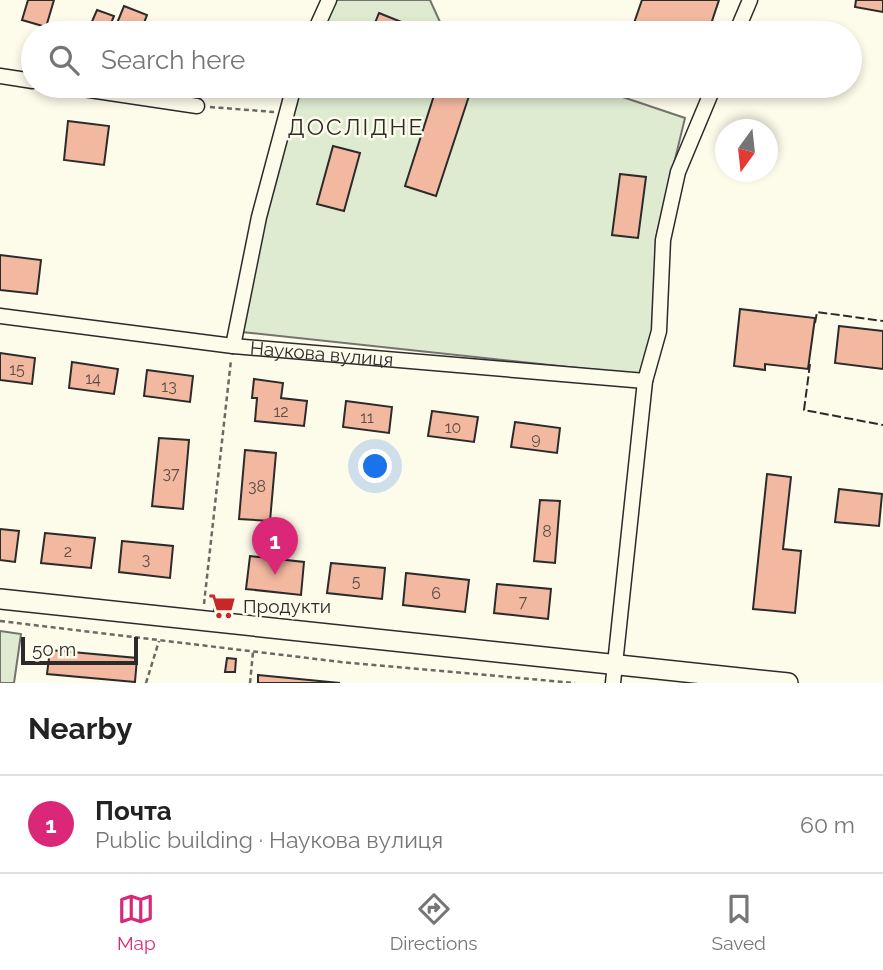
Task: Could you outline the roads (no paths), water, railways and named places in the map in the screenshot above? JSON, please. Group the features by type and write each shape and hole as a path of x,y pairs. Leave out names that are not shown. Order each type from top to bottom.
{"street":[{"path":"319,21 329,0"},
{"path":"741,21 750,0"},
{"path":"0,76 21,79"},
{"path":"143,98 197,106"},
{"path":"233,346 259,217 291,98"},
{"path":"613,674 645,381 659,331 663,240 678,172 709,98"},
{"name":"Наукова вулиця","path":"0,316 233,346 645,381"},
{"path":"0,599 202,621 613,674 788,683"}],"place":[{"name":"Почта","path":"275,575"},
{"name":"Продукти","path":"222,606"}],"district":[{"name":"ДОСЛІДНЕ","path":"356,127"}]}
